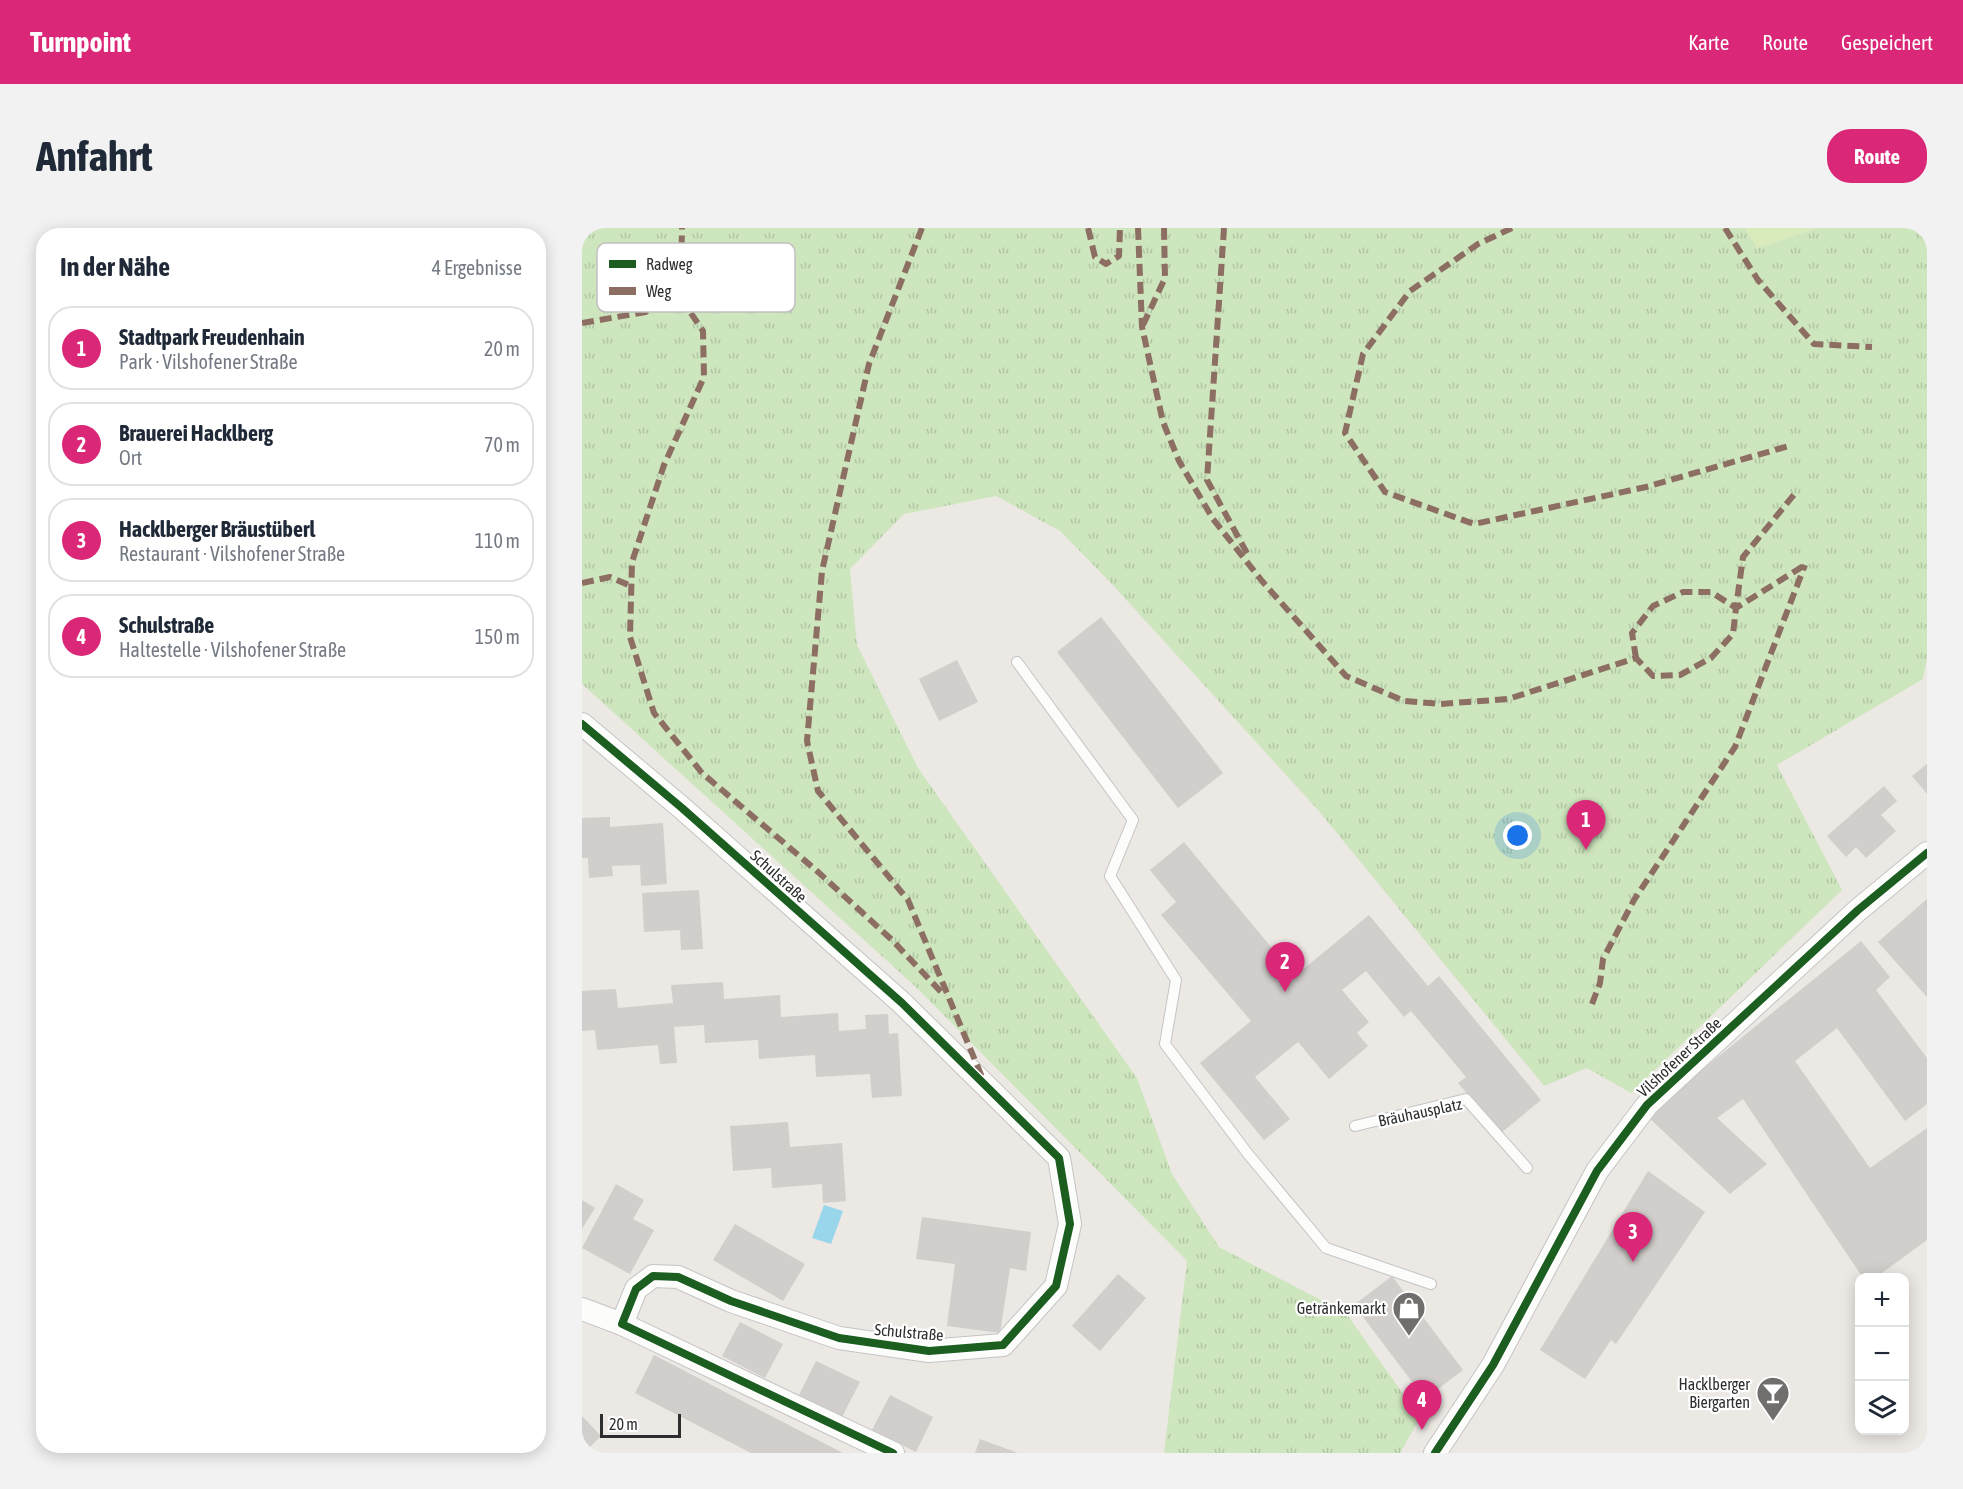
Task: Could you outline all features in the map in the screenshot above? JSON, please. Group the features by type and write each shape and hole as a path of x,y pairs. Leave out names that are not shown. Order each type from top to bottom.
{"street":[{"name":"Schulstraße","path":"582,724 682,808 902,1003 1059,1158 1070,1224 1056,1286 1003,1345 929,1351 839,1338 731,1301 678,1277 653,1276 636,1289 622,1324"},
{"name":"Vilshofener Straße","path":"1435,1453 1493,1365 1597,1171 1647,1105 1850,918 1927,853"},
{"path":"582,1309 622,1324 893,1453"}],"lane":[{"path":"1017,662 1133,820 1110,876 1176,980 1165,1044 1248,1154 1326,1248 1431,1284"},
{"name":"Bräuhausplatz","path":"1355,1126 1466,1099 1527,1168"}],"green space":[{"path":"582,228 1745,228 1757,248 1817,228 1927,228 1927,658 1923,679 1777,765 1842,890 1631,1093 1587,1068 1544,1086 1318,810 1110,582 1060,531 996,496 904,514 850,569 857,645 918,768 1137,1078 1172,1174 1219,1247 1346,1313 1420,1418 1400,1453 1164,1453 1187,1261 917,988 582,684"},
{"path":"1745,228 1817,228 1757,248"}],"water":[{"path":"824,1205 843,1211 831,1244 812,1238"}],"building":[{"path":"1101,617 1223,773 1178,808 1057,652"},
{"path":"957,660 978,702 939,721 919,679"},
{"path":"1927,764 1927,794 1912,776"},
{"path":"1884,786 1897,801 1881,815 1896,831 1866,858 1856,847 1846,857 1827,836"},
{"path":"610,817 610,827 663,823 667,884 641,886 640,865 612,866 613,876 589,878 588,858 582,858 582,818"},
{"path":"1184,842 1295,976 1369,915 1428,986 1439,976 1541,1100 1501,1133 1458,1083 1466,1077 1411,1011 1404,1017 1366,971 1342,990 1369,1022 1357,1033 1368,1046 1329,1079 1298,1042 1255,1077 1290,1119 1264,1140 1200,1063 1251,1021 1161,915 1176,902 1150,870"},
{"path":"699,890 703,949 681,950 680,930 644,932 642,893"},
{"path":"1927,899 1927,997 1878,942"},
{"path":"1861,941 1890,977 1876,990 1927,1058 1927,1104 1905,1121 1837,1028 1795,1061 1870,1168 1927,1128 1927,1240 1882,1273 1860,1273 1743,1099 1717,1118 1767,1164 1730,1194 1646,1115"},
{"path":"723,982 724,999 780,995 781,1017 838,1013 839,1031 866,1029 865,1015 888,1014 889,1034 898,1033 902,1096 872,1098 870,1074 816,1077 815,1055 759,1059 758,1040 705,1043 704,1025 674,1027 677,1063 660,1064 658,1045 597,1050 595,1030 582,1031 582,991 616,989 618,1008 673,1003 671,985"},
{"path":"788,1122 790,1147 842,1143 846,1201 823,1203 822,1184 772,1188 771,1168 733,1171 730,1126"},
{"path":"1648,1171 1705,1212 1616,1344 1611,1340 1585,1379 1540,1350"},
{"path":"616,1184 644,1200 633,1219 654,1230 630,1274 582,1248"},
{"path":"582,1200 595,1208 582,1229"},
{"path":"922,1217 1031,1232 1026,1271 1010,1268 1000,1333 947,1326 955,1264 916,1259"},
{"path":"735,1224 805,1264 783,1301 713,1260"},
{"path":"1118,1274 1146,1298 1100,1351 1072,1326"},
{"name":"Getränkemarkt","path":"1392,1276 1463,1370 1425,1399 1354,1305"},
{"path":"740,1322 783,1344 765,1378 722,1356"},
{"path":"654,1355 843,1453 751,1453 635,1393"},
{"path":"816,1361 860,1382 842,1417 799,1395"},
{"path":"890,1395 933,1417 916,1452 872,1430"},
{"path":"582,1416 601,1436 584,1453 582,1453"},
{"path":"980,1439 1018,1453 975,1453"}],"marked path":[{"path":"682,228 682,243"},
{"path":"922,228 869,364 822,571 807,741 818,791 908,900 982,1077"},
{"path":"1088,228 1095,257 1106,264 1119,256 1120,228"},
{"path":"1138,228 1142,327 1163,422 1179,461 1213,519 1262,581 1346,676 1404,701 1440,704 1508,699 1636,658 1653,676 1680,675 1711,658 1733,634 1736,608 1805,565"},
{"path":"1143,325 1165,278 1164,228"},
{"path":"1224,228 1207,480 1248,555"},
{"path":"1512,228 1478,244 1410,291 1363,354 1345,433 1385,492 1474,524 1646,487 1792,445"},
{"path":"1725,228 1758,280 1814,344 1872,347"},
{"path":"582,323 646,312"},
{"path":"690,312 703,331 704,377 664,465 632,562 630,637 654,713 702,773 817,871 892,940 945,996"},
{"path":"1636,658 1632,633 1653,606 1683,592 1711,592 1736,608 1743,557 1797,491"},
{"path":"1592,1004 1600,983 1603,959 1634,900 1735,747 1805,565"},
{"path":"582,583 610,577 631,586"}],"cycle path":[{"path":"582,724 682,808 902,1003 1059,1158 1070,1224 1056,1286 1003,1345 929,1351 839,1338 731,1301 678,1277 653,1276 636,1289 622,1324 893,1453"},
{"path":"1435,1453 1493,1365 1597,1171 1647,1105 1858,910 1927,853"}],"place":[{"name":"Stadtpark Freudenhain","path":"1586,850"},
{"name":"Brauerei Hacklberg","path":"1285,992"},
{"name":"Hacklberger Bräustüberl","path":"1633,1262"},
{"name":"Getränkemarkt","path":"1409,1337"},
{"name":"Hacklberger Biergarten","path":"1773,1422"},
{"name":"Schulstraße","path":"1422,1430"}]}
